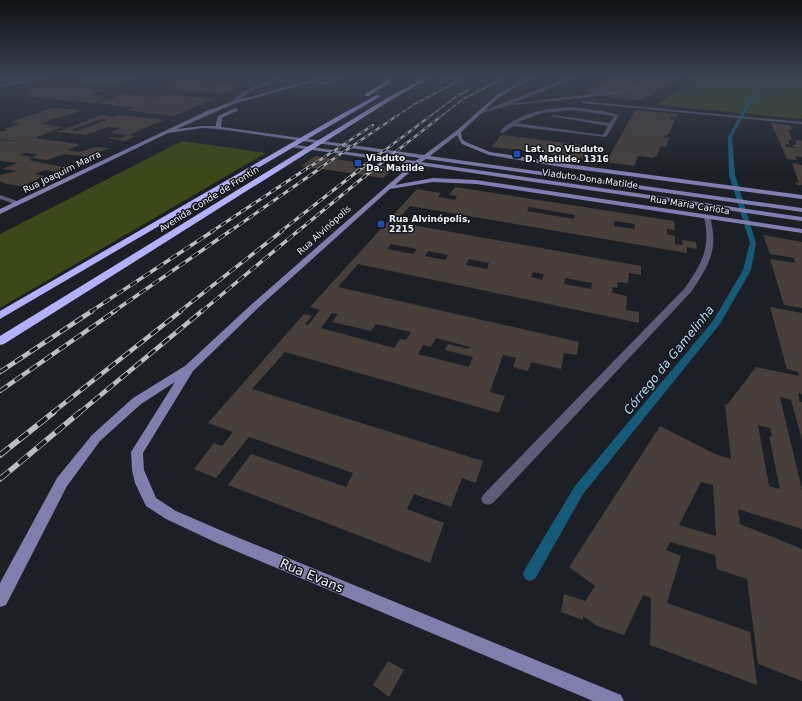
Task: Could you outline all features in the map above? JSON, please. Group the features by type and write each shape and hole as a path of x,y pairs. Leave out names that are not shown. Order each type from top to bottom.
{"highway":[{"path":"342,116 348,110"},
{"name":"Avenida Conde de Frontin","path":"0,316 354,110"},
{"name":"Avenida Conde de Frontin","path":"0,341 372,110"}],"street":[{"name":"Rua Joaquim Marra","path":"0,212 216,110"},
{"path":"219,128 218,123 220,117 235,110"},
{"name":"Rua Alvinópolis","path":"189,369 256,305 386,188 458,132 483,110"},
{"name":"Rua Alvinópolis","path":"479,113 489,110"},
{"path":"501,132 512,124 535,113 546,110"},
{"path":"512,124 605,136 617,115 575,110"},
{"path":"664,110 802,123"},
{"path":"526,111 546,115"},
{"path":"553,116 611,125"},
{"path":"192,120 195,128"},
{"name":"Rua Joaquim Marra","path":"167,132 195,128 219,128"},
{"name":"Rua Joaquim Marra","path":"195,128 209,133"},
{"name":"Viaduto Dona Matilde","path":"219,128 802,210"},
{"name":"Rua Maria Carlota","path":"458,132 460,140 464,144 479,150 525,160 801,197"},
{"name":"Rua Joaquim Marra","path":"132,149 147,146 168,138 198,134"},
{"name":"Viaduto Dona Matilde","path":"217,135 802,219"},
{"path":"557,194 548,185 547,177 555,170 568,166"},
{"name":"Rua Maria Carlota","path":"386,188 416,182 450,179 802,231"},
{"path":"0,197 18,203"},
{"path":"488,499 688,290 705,265 710,248 711,229 707,217"},
{"path":"0,599 62,482 96,438 137,401 189,369"},
{"name":"Rua Evans","path":"189,369 137,452 138,470 142,483 152,502 171,515 222,538 615,701"}],"green space":[{"path":"706,110 802,110 802,119"},
{"path":"182,141 266,153 0,308 0,234"}],"building":[{"path":"48,110 81,110 69,115 48,120 50,121 38,125 43,124 62,127 35,138 78,144 76,145 80,145 67,150 79,152 96,147 109,148 88,157 64,154 47,160 32,158 38,154 25,153 20,155 33,157 30,158 33,159 29,160 64,167 55,172 45,170 35,174 45,176 22,186 6,184 0,181 0,175 17,171 2,169 22,161 16,163 0,161 0,140 24,142 0,139 0,132 8,130 4,129 20,124 10,122"},
{"path":"128,110 188,110 174,116"},
{"path":"635,110 678,114 677,118 671,117 670,119 675,120 668,135 665,135 664,138 669,138 666,147 660,146 657,156 654,158 638,156 634,166 606,162"},
{"path":"101,115 114,117 120,115 164,120 129,135 110,133 120,128 108,127 85,135 57,132","holes":["101,119 106,120 77,131 71,130"]},
{"path":"771,123 790,125 793,130 788,130 792,140 788,140 790,145 785,144 786,147 794,148 792,145 797,143 795,140 802,141 802,157 795,156 797,160 787,159"},
{"path":"128,135 136,136 125,141 108,138 121,138"},
{"path":"501,135 591,146 586,159 492,147"},
{"path":"315,156 395,168 383,178 301,166"},
{"path":"792,163 802,165 802,185 797,185 796,182 799,183"},
{"path":"455,187 674,221 675,230 667,229 667,234 675,236 675,244 683,245 682,240 696,242 697,249 687,247 687,253 410,206 396,222 641,266 641,275 629,273 628,283 618,282 617,288 613,287 612,293 627,296 626,310 639,312 639,323 358,264 338,287 579,342 577,355 564,353 561,369 531,362 528,371 513,367 516,358 503,355 490,392 505,396 499,413 285,352 252,389 483,461 476,483 462,478 451,507 414,494 407,509 444,523 430,563 228,485 251,454 346,487 353,473 249,437 216,478 194,469 214,443 222,446 233,432 208,423 304,314 312,316 305,324 308,325 320,310 310,307 417,189 441,193 438,197 455,200 457,196 449,195","holes":["529,207 575,215 574,219 527,211","614,221 635,224 634,229 614,226","391,244 417,249 413,254 387,249","428,251 448,255 445,260 425,256","469,259 489,263 487,269 466,265","533,272 544,274 542,280 531,277","565,278 592,283 591,289 564,284","332,313 338,314 332,322 371,331 376,324 411,332 406,340 400,339 394,348 321,328","436,338 470,347 468,349 448,344 445,350 473,357 469,367 418,354 423,345 431,347"]},
{"path":"763,235 802,242 802,308 784,305 770,259 795,263 794,258 770,254"},
{"path":"770,307 802,313 802,394 798,393 800,402 802,402 802,440 791,400 780,397 802,490 802,529 738,509 740,524 802,549 802,681 758,664 747,579 717,569 715,555 670,542 666,550 681,556 667,603 750,632 757,685 650,645 651,598 643,595 624,635 597,626 583,616 583,620 561,612 564,594 585,601 595,586 569,567 660,426 715,454 731,459 725,404 727,405 756,367 799,376 798,372 787,369","holes":["758,425 770,428 772,437 769,436 780,489 769,486","701,482 713,485 716,536 679,525"]},
{"path":"388,661 404,670 389,697 373,685"}],"waterway":[{"name":"Córrego da Gamelinha","path":"530,574 579,490 717,322 747,270 753,243 732,175 730,137 745,110"}],"railway":[{"path":"394,118 406,110"},
{"path":"428,118 439,110"},
{"path":"439,118 449,110"},
{"path":"320,168 395,117"},
{"path":"361,168 429,117"},
{"path":"375,168 440,117"},
{"path":"308,168 373,125"},
{"path":"211,232 309,167"},
{"path":"229,232 322,167"},
{"path":"280,232 363,167"},
{"path":"297,232 376,167"},
{"path":"90,312 213,231"},
{"path":"113,312 230,231"},
{"path":"179,312 282,231"},
{"path":"201,312 298,231"},
{"path":"0,372 92,311"},
{"path":"0,391 115,311"},
{"path":"52,413 181,311"},
{"path":"79,413 202,311"},
{"path":"0,455 54,412"},
{"path":"0,479 80,412"}],"place":[{"name":"Lat. Do Viaduto D. Matilde, 1316","path":"517,154"},
{"name":"Viaduto Da. Matilde","path":"358,163"},
{"name":"Rua Alvinópolis, 2215","path":"381,224"}]}
